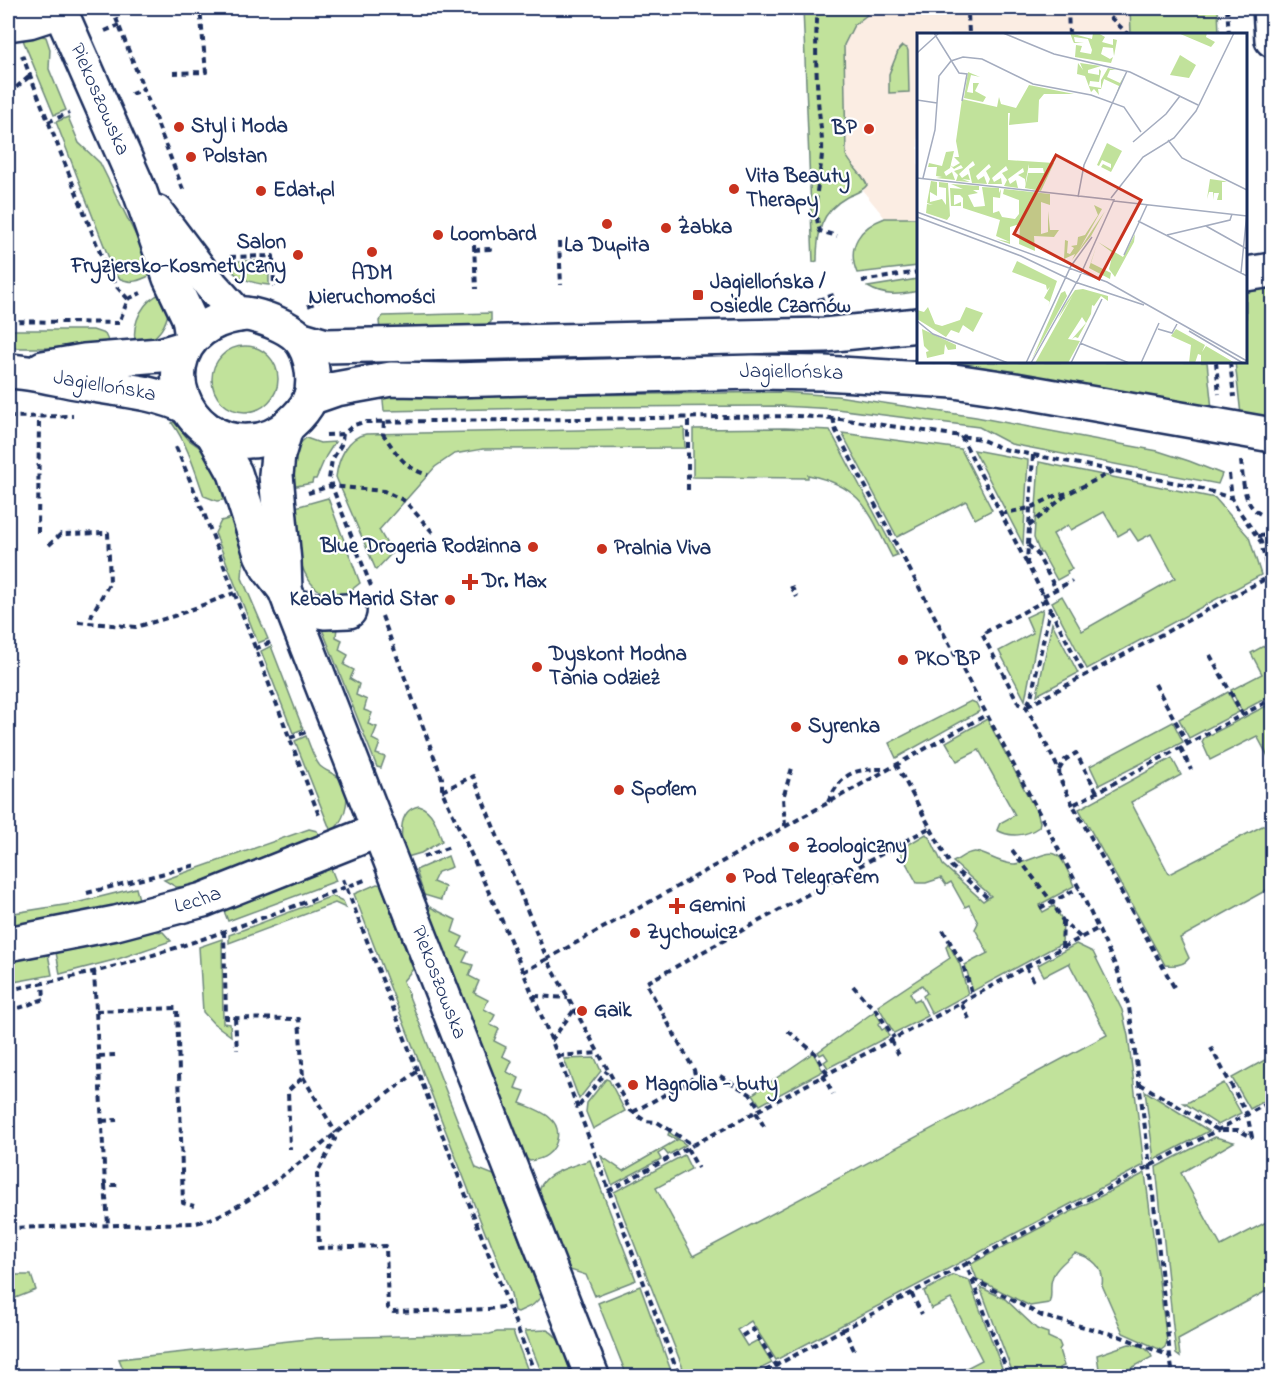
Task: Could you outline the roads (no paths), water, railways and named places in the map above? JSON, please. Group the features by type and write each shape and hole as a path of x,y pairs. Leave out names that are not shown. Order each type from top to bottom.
{"street":[{"path":"1270,8 1272,40"},
{"path":"9,24 46,17 59,9"},
{"name":"Piekoszowska","path":"59,9 140,192 170,278 189,318 188,343"},
{"name":"Piekoszowska","path":"140,192 238,315"},
{"path":"1247,274 1272,270"},
{"path":"238,315 255,315 268,320 303,320 313,381 310,398 301,413 286,428 268,438 250,441 233,440 212,432 195,419 183,397 179,375 180,358 188,343 215,322 238,315"},
{"name":"Jagiellońska","path":"303,320 326,346 814,336 917,325"},
{"name":"Jagiellońska","path":"14,371 84,361 159,355 188,343"},
{"name":"Jagiellońska","path":"14,371 146,393 187,407"},
{"name":"Jagiellońska","path":"310,398 345,387 391,379 451,380 753,372 824,373 964,383 1272,435"},
{"name":"Piekoszowska","path":"286,428 278,455 276,475 288,598"},
{"name":"Piekoszowska","path":"212,432 235,473 261,554 288,598 592,1377"},
{"path":"288,598 325,612 367,603"},
{"name":"Lecha","path":"8,944 116,923 213,896 379,830"}],"place":[{"name":"Styl i Moda","path":"179,127"},
{"name":"BP","path":"869,129"},
{"name":"Polstan","path":"191,157"},
{"name":"Vita Beauty Therapy","path":"734,189"},
{"name":"Edat.pl","path":"261,191"},
{"name":"La Dupita","path":"607,224"},
{"name":"Żabka","path":"666,228"},
{"name":"Loombard","path":"438,235"},
{"name":"ADM Nieruchomości","path":"372,252"},
{"name":"Salon Fryzjersko-Kosmetyczny","path":"298,255"},
{"name":"Jagiellońska / Osiedle Czarnów","path":"698,295"},
{"name":"Blue Drogeria Rodzinna","path":"533,547"},
{"name":"Pralnia Viva","path":"602,549"},
{"name":"Dr. Max","path":"470,582"},
{"name":"Kebab Marid Star","path":"450,600"},
{"name":"PKO BP","path":"903,660"},
{"name":"Dyskont Modna Tania Odzież","path":"537,667"},
{"name":"Syrenka","path":"796,727"},
{"name":"Społem","path":"619,790"},
{"name":"Zoologiczny","path":"794,847"},
{"name":"Pod Telegrafem","path":"731,878"},
{"name":"Gemini","path":"677,906"},
{"name":"Zychowicz","path":"635,933"},
{"name":"Gaik","path":"582,1011"},
{"name":"Magnolia - buty","path":"633,1085"}]}
